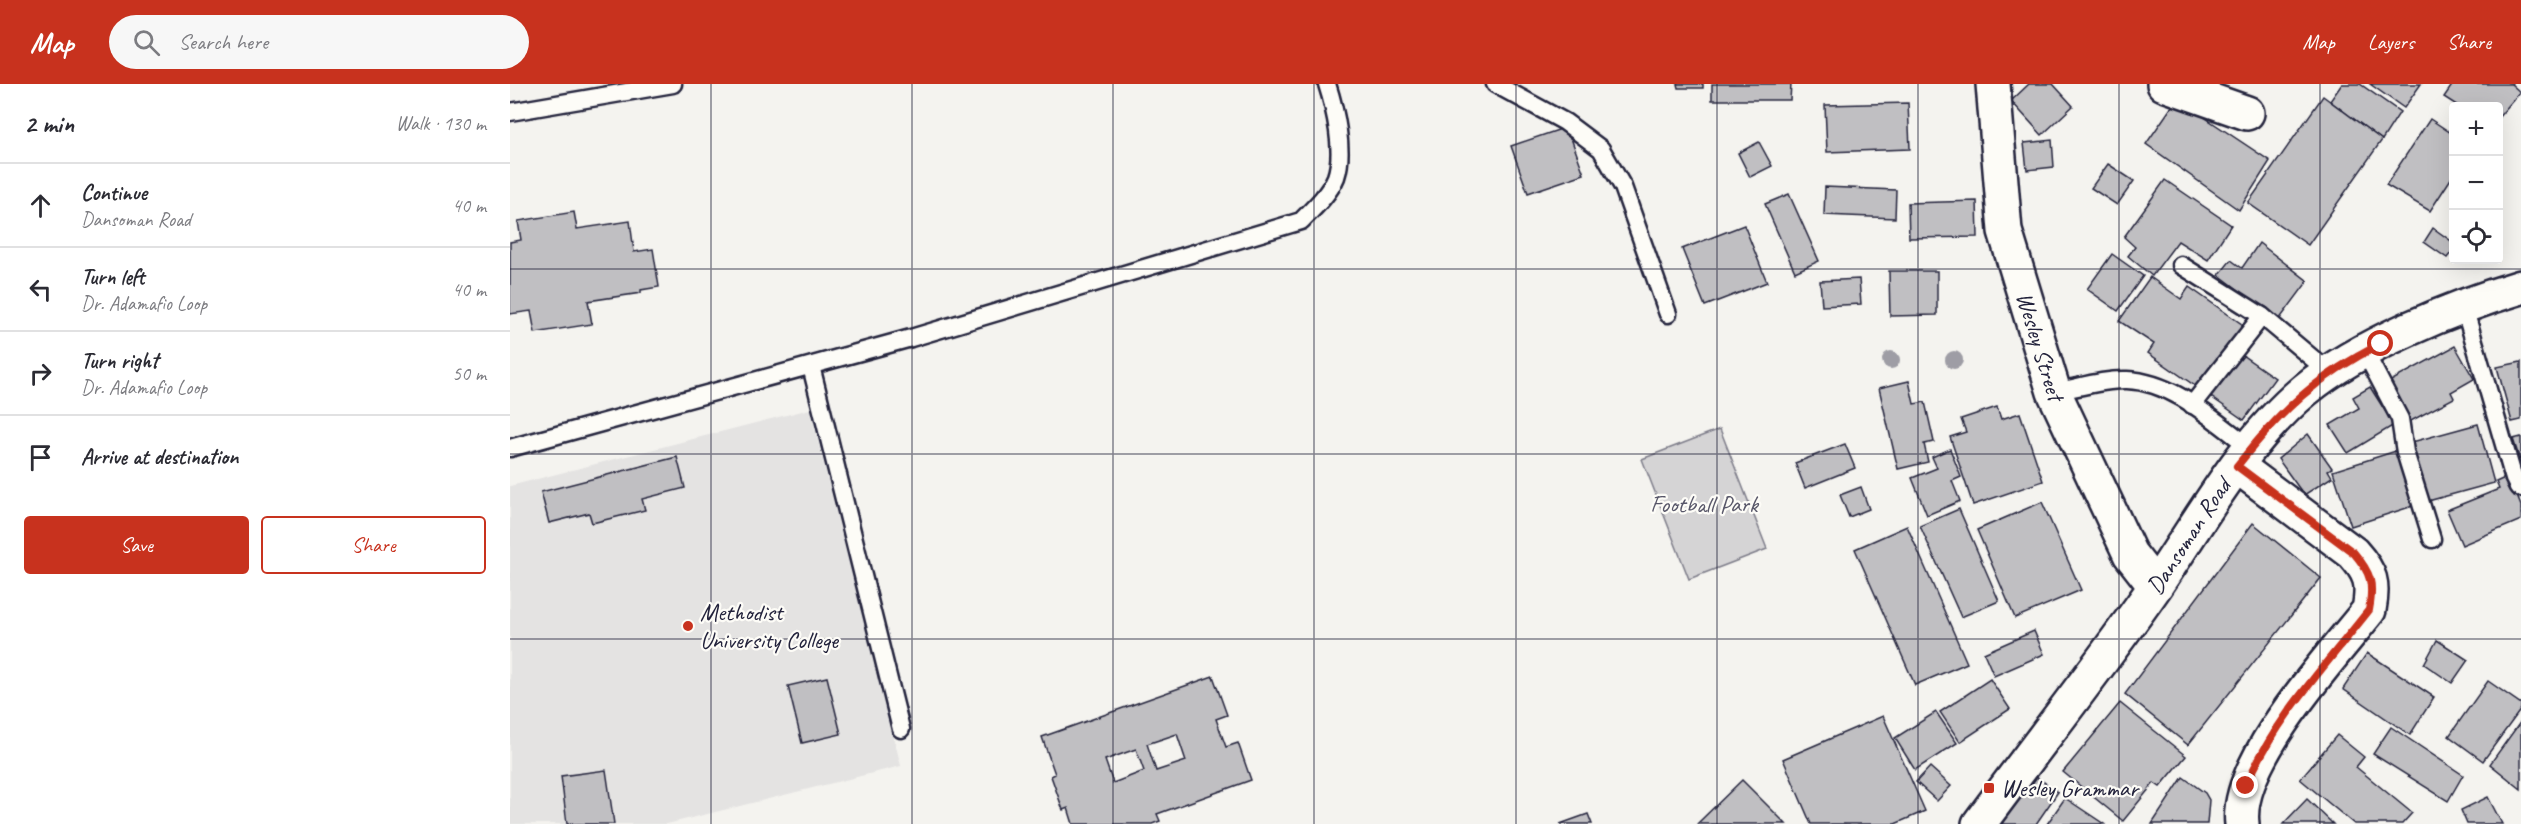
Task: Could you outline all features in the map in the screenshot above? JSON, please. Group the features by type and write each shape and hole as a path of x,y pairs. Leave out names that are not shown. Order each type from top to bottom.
{"street":[{"name":"Wesley Street","path":"1993,84 2005,231 2054,392 2130,554 2155,586"},
{"path":"2164,84 2247,113"},
{"name":"Dansoman Road","path":"1979,824 2155,586 2244,457 2305,390 2330,372 2365,352 2464,307 2521,287"},
{"path":"2242,824 2241,816 2246,786 2257,759 2287,715 2369,610 2372,592 2368,570 2354,553 2244,457"}],"lane":[{"path":"510,112 673,84"},
{"path":"510,448 910,338 1301,221 1320,202 1336,176 1339,144 1336,113 1327,84"},
{"path":"1495,84 1565,122 1602,149 1623,187 1668,314"},
{"path":"2181,265 2262,316 2330,372"},
{"path":"2464,307 2514,479 2521,488"},
{"path":"2192,405 2262,316"},
{"path":"2365,352 2400,419 2405,452 2432,539"},
{"path":"811,366 901,729"},
{"path":"2054,392 2125,380 2149,383 2171,390 2192,405 2244,457"}],"shaded area":[{"name":"Methodist University College","path":"810,409 901,766 667,824 510,824 510,486"}],"green space":[{"name":"Football Park","path":"1720,429 1767,549 1689,579 1642,459"}],"building":[{"path":"1677,84 1703,84 1703,88 1678,88"},
{"path":"1712,84 1791,84 1790,100 1712,100"},
{"path":"2029,84 2053,84 2073,106 2042,135 2011,101"},
{"path":"2342,84 2360,84 2400,112 2382,140 2330,101"},
{"path":"2370,84 2421,84 2404,108"},
{"path":"2453,84 2511,84 2520,92 2503,112 2503,102 2452,102 2444,97"},
{"path":"2323,96 2382,140 2308,245 2248,203"},
{"path":"2177,99 2270,161 2239,210 2146,144"},
{"path":"1908,103 1910,149 1827,152 1825,105"},
{"path":"2430,119 2449,132 2449,182 2430,211 2386,185"},
{"path":"1567,127 1584,174 1528,193 1511,146"},
{"path":"2052,140 2054,167 2027,170 2024,143"},
{"path":"1759,142 1772,166 1750,177 1738,153"},
{"path":"2108,164 2134,181 2117,205 2091,188"},
{"path":"2165,180 2231,225 2208,260 2178,241 2152,276 2128,256 2135,247 2124,237"},
{"path":"1825,187 1896,190 1895,218 1824,215"},
{"path":"1789,194 1819,261 1795,272 1765,204"},
{"path":"1977,201 1978,237 1909,238 1908,203"},
{"path":"574,212 577,229 630,221 634,252 653,249 659,287 641,290 641,293 588,301 592,324 535,333 531,311 510,314 510,242 521,240 518,221"},
{"path":"1744,225 1767,282 1705,306 1682,249"},
{"path":"2433,228 2449,239 2449,255 2447,258 2424,242"},
{"path":"2259,243 2308,281 2279,320 2219,275 2231,260 2242,268"},
{"path":"2112,254 2143,276 2118,311 2087,289"},
{"path":"1889,271 1937,271 1937,315 1890,316"},
{"path":"2150,277 2181,299 2189,287 2256,334 2242,355 2275,378 2244,420 2148,353 2154,344 2119,321"},
{"path":"1859,279 1861,304 1822,306 1820,281"},
{"path":"2455,346 2474,379 2451,392 2454,398 2409,422 2387,383"},
{"path":"2521,362 2521,420 2512,422 2497,367"},
{"path":"1909,381 1914,404 1925,402 1934,442 1924,444 1928,462 1898,469 1879,388"},
{"path":"2370,387 2394,425 2348,453 2330,425 2359,408 2353,397"},
{"path":"1997,407 2001,419 2020,413 2043,481 1973,505 1950,437 1966,432 1961,419"},
{"path":"2478,424 2494,483 2428,501 2412,442"},
{"path":"2308,434 2332,468 2328,470 2332,477 2304,495 2278,459"},
{"path":"2521,437 2521,463 2513,439"},
{"path":"1845,444 1855,468 1805,488 1795,463"},
{"path":"1950,449 1961,477 1952,481 1960,501 1927,515 1912,478 1937,468 1932,457"},
{"path":"2396,451 2413,506 2351,526 2333,471"},
{"path":"677,457 685,488 642,499 645,510 592,523 589,513 549,523 541,492"},
{"path":"2509,476 2521,506 2521,520 2462,545 2447,510 2499,489 2496,482"},
{"path":"1861,487 1869,509 1849,517 1840,495"},
{"path":"2042,502 2081,590 2015,618 1977,530"},
{"path":"1959,509 1999,601 1961,617 1920,526"},
{"path":"2253,523 2321,578 2188,745 2125,694"},
{"path":"1907,526 1967,663 1915,685 1855,549"},
{"path":"2034,631 2044,654 1994,676 1984,653"},
{"path":"2437,640 2468,660 2452,683 2424,664"},
{"path":"2367,653 2434,697 2410,735 2343,689"},
{"path":"1213,676 1227,715 1216,719 1226,747 1238,743 1251,780 1157,814 1160,821 1152,824 1073,824 1068,808 1063,810 1051,776 1055,774 1042,737","holes":["1177,734 1186,761 1156,771 1147,744","1136,749 1144,771 1113,783 1105,760"]},
{"path":"827,677 841,734 802,743 788,686"},
{"path":"1990,679 2010,709 1960,742 1940,712"},
{"path":"2488,681 2521,704 2521,709 2483,761 2449,736"},
{"path":"2120,703 2186,756 2160,787 2154,783 2123,821 2063,772"},
{"path":"1936,712 1957,743 1915,770 1895,738"},
{"path":"1883,716 1925,811 1895,824 1811,824 1783,759"},
{"path":"2521,721 2521,789 2490,764"},
{"path":"2391,727 2463,775 2448,801 2373,754"},
{"path":"2337,735 2364,757 2356,767 2412,813 2402,824 2354,824 2300,779"},
{"path":"1930,767 1951,786 1937,801 1916,782"},
{"path":"606,770 614,824 567,824 561,776"},
{"path":"2034,775 2058,792 2036,824 1999,824"},
{"path":"2183,777 2205,793 2209,800 2207,824 2152,824"},
{"path":"1742,780 1786,824 1698,823"},
{"path":"2488,797 2502,824 2467,824 2461,810"},
{"path":"2065,798 2104,824 2047,824"},
{"path":"2307,799 2333,824 2283,824"},
{"path":"1588,814 1592,824 1560,824"}],"place":[{"name":"Methodist University College","path":"688,626"},
{"name":"Wesley Grammar","path":"1989,788"}],"route":[{"path":"2246,786 2257,759 2287,715 2369,610 2372,592 2368,570 2354,553 2237,466 2266,430 2305,390 2344,363 2381,344"}]}
